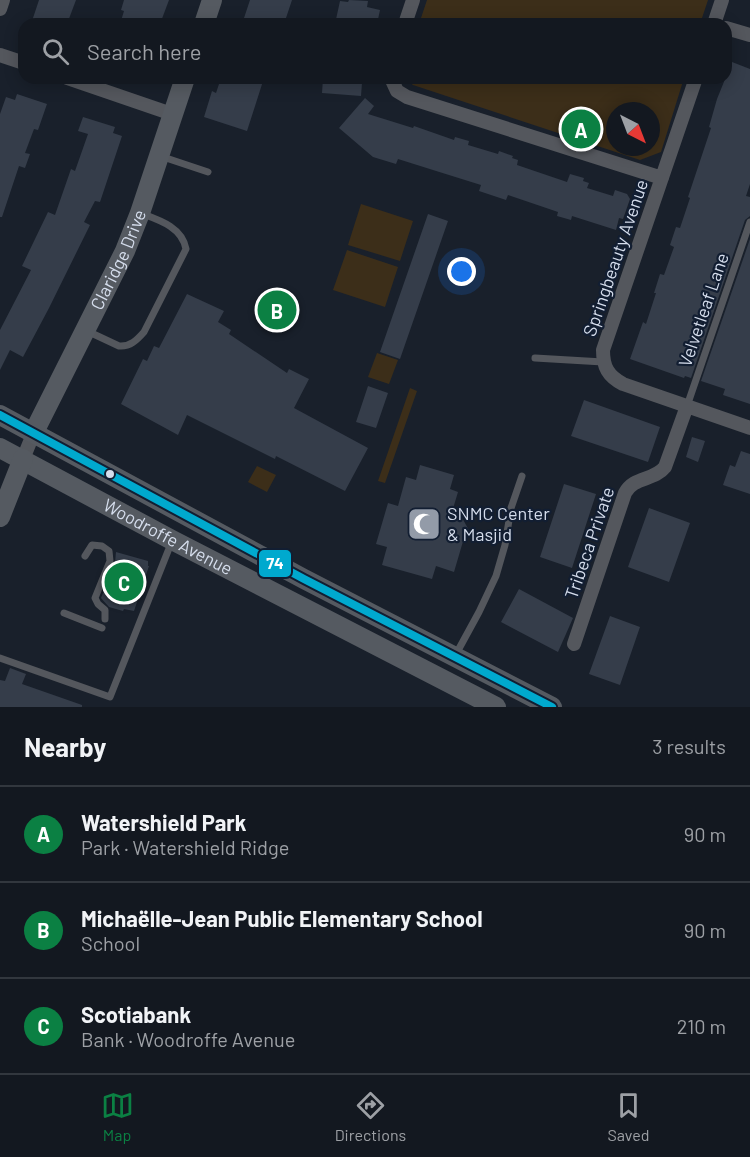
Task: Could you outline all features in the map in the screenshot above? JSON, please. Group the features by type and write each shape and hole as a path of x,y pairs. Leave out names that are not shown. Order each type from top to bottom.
{"main road":[{"path":"206,18 212,0"},
{"name":"Claridge Drive","path":"34,432 125,251 183,84"},
{"name":"Woodroffe Avenue","path":"0,416 34,432 304,579 552,707"},
{"name":"Woodroffe Avenue","path":"0,448 172,540 496,707"},
{"path":"0,517 22,459"}],"street":[{"path":"0,9 3,0"},
{"path":"407,18 413,0"},
{"path":"716,18 722,0"},
{"path":"732,30 750,35"},
{"path":"0,55 18,61"},
{"path":"84,84 172,114"},
{"path":"394,84 398,91 407,96 662,178"},
{"name":"Springbeauty Avenue","path":"694,84 603,350 603,362 607,372 616,380 750,428"},
{"name":"Tribeca Private","path":"574,644 625,493 635,481 658,474 665,467 687,406"},
{"path":"22,459 34,432"}],"lane":[{"path":"159,156 208,172"},
{"path":"85,330 119,346 138,340 186,249 183,239 174,229 140,213"},
{"name":"Velvetleaf Lane","path":"687,406 750,222"},
{"path":"535,358 603,362"},
{"path":"454,656 496,576 505,545 511,508 522,476"},
{"path":"0,658 110,697 172,540"},
{"path":"85,556 92,545 102,546 109,551 110,561 96,598 98,604 105,610 105,619"},
{"path":"64,613 102,628"}],"shaded area":[{"path":"427,0 708,0 702,18 421,18"},
{"path":"412,84 682,84 661,152 660,102 606,102 606,149"},
{"path":"628,156 650,156 640,160"},
{"path":"361,204 413,221 400,261 348,245"},
{"path":"347,250 398,267 385,307 333,290"},
{"path":"377,353 398,360 389,384 368,377"},
{"path":"410,388 417,391 385,483 378,481"},
{"path":"257,466 276,475 267,492 248,482"}],"building":[{"path":"39,0 76,0 69,18 33,18"},
{"path":"124,0 169,0 162,18 122,18 124,11 121,10"},
{"path":"250,0 292,0 286,18 244,18"},
{"path":"349,0 368,1 367,7 380,10 378,18 336,18 340,1 348,2"},
{"path":"732,62 750,69 750,184 746,196 750,197 750,216 745,220 691,378 685,376 684,378 630,359 643,322 646,324 660,274 664,275 674,247 670,245 676,227 680,228 690,198 688,197 711,128 709,127 723,84 732,84"},
{"path":"219,84 262,84 247,131 204,117 212,91 216,93"},
{"path":"323,84 362,84 361,96 322,93"},
{"path":"17,94 47,104 38,130 34,129 25,153 30,154 25,168 19,166 2,217 0,217 0,114 6,97 15,100"},
{"path":"365,98 374,106 368,114 413,128 414,126 454,140 455,137 469,141 468,145 498,154 499,151 513,156 512,158 518,160 517,165 567,182 570,174 584,178 583,181 589,183 587,188 613,196 615,190 627,194 630,199 623,219 619,218 616,230 572,216 571,220 557,216 558,212 508,195 506,200 479,191 481,185 398,159 396,164 373,157 339,128"},
{"path":"83,117 115,127 113,133 122,136 100,202 95,201 84,222 90,225 49,308 23,357 10,350 0,370 0,330 31,270 22,266 48,212 55,215 71,169 75,171 88,134 78,131"},
{"path":"428,214 448,221 400,359 380,352"},
{"path":"750,239 750,404 723,395 725,389 701,381"},
{"path":"187,294 224,311 218,322 231,330 229,334 287,373 289,369 309,379 294,408 368,448 345,491 187,415 178,435 121,404 143,359 147,361 154,346 159,348"},
{"path":"368,386 388,393 376,428 356,422"},
{"path":"584,400 660,427 648,462 571,436"},
{"path":"692,437 705,441 698,462 686,457"},
{"path":"741,451 750,454 750,494 723,485 730,465 735,467"},
{"name":"SNMC Center & Masjid","path":"420,465 454,475 450,489 458,492 452,512 460,514 471,534 464,538 454,572 436,566 432,579 382,565 387,547 376,544 388,503 398,506 406,477 416,480"},
{"path":"564,484 596,494 572,568 540,557"},
{"path":"649,508 690,523 669,582 628,567"},
{"path":"116,552 148,561 149,566 134,611 109,607 101,598 115,563"},
{"path":"519,589 573,618 558,652 501,622"},
{"path":"610,616 640,627 620,685 589,674"},
{"path":"10,668 26,674 22,684 82,705 82,707 0,707 0,680 5,681"}],"transit line":[{"name":"74","path":"0,415 304,579 552,707"}],"place":[{"name":"Watershield Park","path":"581,129"},
{"name":"Michaëlle-Jean Public Elementary School","path":"277,310"},
{"name":"SNMC Center & Masjid","path":"424,524"},
{"name":"Scotiabank","path":"124,582"}]}
